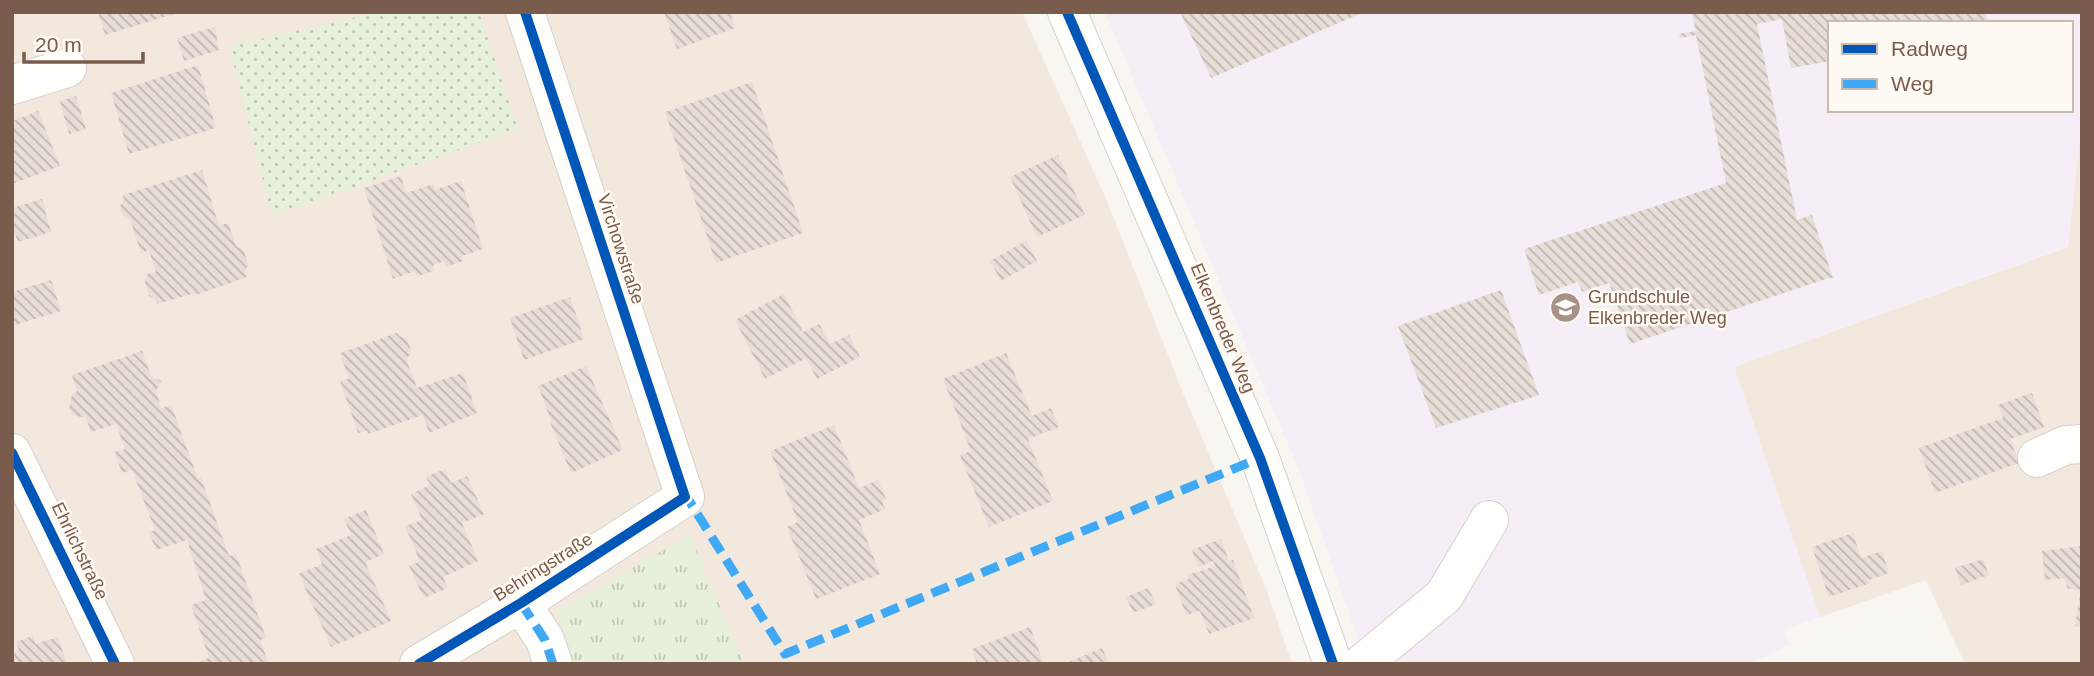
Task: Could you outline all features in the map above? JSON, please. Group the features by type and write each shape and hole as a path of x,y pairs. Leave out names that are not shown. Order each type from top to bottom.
{"street":[{"name":"Virchowstraße","path":"524,12 685,497"},
{"name":"Elkenbreder Weg","path":"1067,12 1260,458 1333,664"},
{"path":"12,85 67,68"},
{"path":"2037,458 2066,445 2082,444"},
{"name":"Ehrlichstraße","path":"12,453 115,664"},
{"name":"Behringstraße","path":"419,664 522,603 685,497"},
{"path":"1362,664 1444,596 1489,520"},
{"name":"Behringstraße","path":"522,603 545,640 553,664"}],"shaded area":[{"path":"12,12 1022,12 1107,201 1183,393 1267,591 1292,664 12,664"},
{"name":"Grundschule Elkenbreder Weg","path":"1105,12 2082,12 2082,117 2068,246 1734,367 1820,617 1784,630 1790,644 1750,664 1367,664 1299,470"},
{"path":"2082,117 2082,664 1965,664 1926,580 1820,617 1734,367 2068,247"}],"green space":[{"path":"380,12 479,12 518,129 272,216 229,46"},
{"path":"690,535 744,664 574,664 557,611"}],"building":[{"path":"98,12 177,12 177,13 105,35"},
{"path":"664,12 730,12 735,28 677,49"},
{"path":"1180,12 1364,12 1211,78"},
{"path":"1691,12 1986,12 1988,21 1828,21 1828,61 1791,68 1782,19 1757,24 1797,220 1812,215 1833,278 1630,344 1609,283 1582,292 1578,282 1539,295 1524,249 1726,183 1696,35 1680,38 1679,34 1696,31"},
{"path":"215,27 219,50 184,61 177,38"},
{"path":"198,65 216,128 129,154 111,93"},
{"path":"752,82 803,233 716,263 665,112"},
{"path":"76,96 86,129 69,134 60,101"},
{"path":"38,111 60,166 12,184 12,121"},
{"path":"1058,155 1085,215 1037,237 1010,177"},
{"path":"202,170 219,226 228,223 236,246 244,251 248,265 245,271 247,277 196,295 195,293 157,304 155,299 149,296 145,282 147,274 156,272 149,250 141,253 130,219 123,215 120,206 123,195"},
{"path":"401,176 406,193 434,184 435,190 461,181 483,249 462,256 463,261 446,267 444,261 433,265 434,271 417,276 415,271 393,279 364,188"},
{"path":"42,199 51,232 18,242 12,224 12,208"},
{"path":"1026,241 1037,261 1001,281 990,261"},
{"path":"51,280 61,311 12,326 12,292"},
{"path":"1501,290 1539,395 1436,428 1398,326"},
{"path":"784,294 803,332 819,324 830,344 849,335 860,357 817,379 806,358 765,379 735,320"},
{"path":"570,297 584,339 524,360 510,318"},
{"path":"397,333 407,339 412,353 406,359 417,388 463,373 477,413 429,433 423,415 368,434 367,431 358,433 340,381 349,379 340,353"},
{"path":"142,351 151,376 161,381 156,391 161,408 171,405 229,556 236,554 266,638 260,640 269,664 195,664 209,658 191,605 206,600 187,540 156,550 149,532 155,530 132,470 122,473 114,452 125,449 116,424 91,432 86,418 72,415 69,409 72,395 77,391 72,375"},
{"path":"1006,353 1032,416 1051,408 1059,427 1028,439 1053,501 989,527 960,455 971,451 943,379"},
{"path":"586,366 623,450 571,473 538,386"},
{"path":"2032,393 2044,427 2010,439 2019,463 1935,493 1919,448 2003,418 1998,405"},
{"path":"834,425 859,488 878,480 886,499 882,501 885,509 859,520 880,574 816,599 787,527 798,522 770,451"},
{"path":"445,469 451,483 467,476 484,514 462,523 478,561 443,577 448,588 424,598 409,566 420,561 405,526 422,520 411,494 430,485 426,477"},
{"path":"366,510 384,554 365,562 391,621 331,647 299,574 322,564 316,549 351,535 344,519"},
{"path":"1853,533 1861,558 1882,551 1889,573 1869,580 1870,583 1829,597 1812,547"},
{"path":"1221,539 1229,561 1233,560 1254,618 1209,634 1200,611 1186,615 1175,584 1189,579 1188,575 1215,566 1213,561 1198,567 1192,550"},
{"path":"2082,546 2082,591 2067,588 2065,578 2045,580 2042,551"},
{"path":"1983,559 1989,575 1961,585 1955,568"},
{"path":"1148,588 1156,604 1133,613 1126,597"},
{"path":"2082,594 2082,627 2075,626"},
{"path":"1030,627 1044,664 977,664 972,649"},
{"path":"33,636 35,644 58,637 67,664 12,664 12,653 19,651 16,642"},
{"path":"1102,648 1109,664 1064,664"}],"marked path":[{"path":"683,491 785,654 1260,458"},
{"path":"521,603 545,640 553,664"}],"cycle path":[{"path":"419,664 521,603 685,497 525,12"},
{"path":"1067,12 1260,458 1333,664"},
{"path":"12,453 115,664"}],"place":[{"name":"Grundschule Elkenbreder Weg","path":"1565,307"}]}
